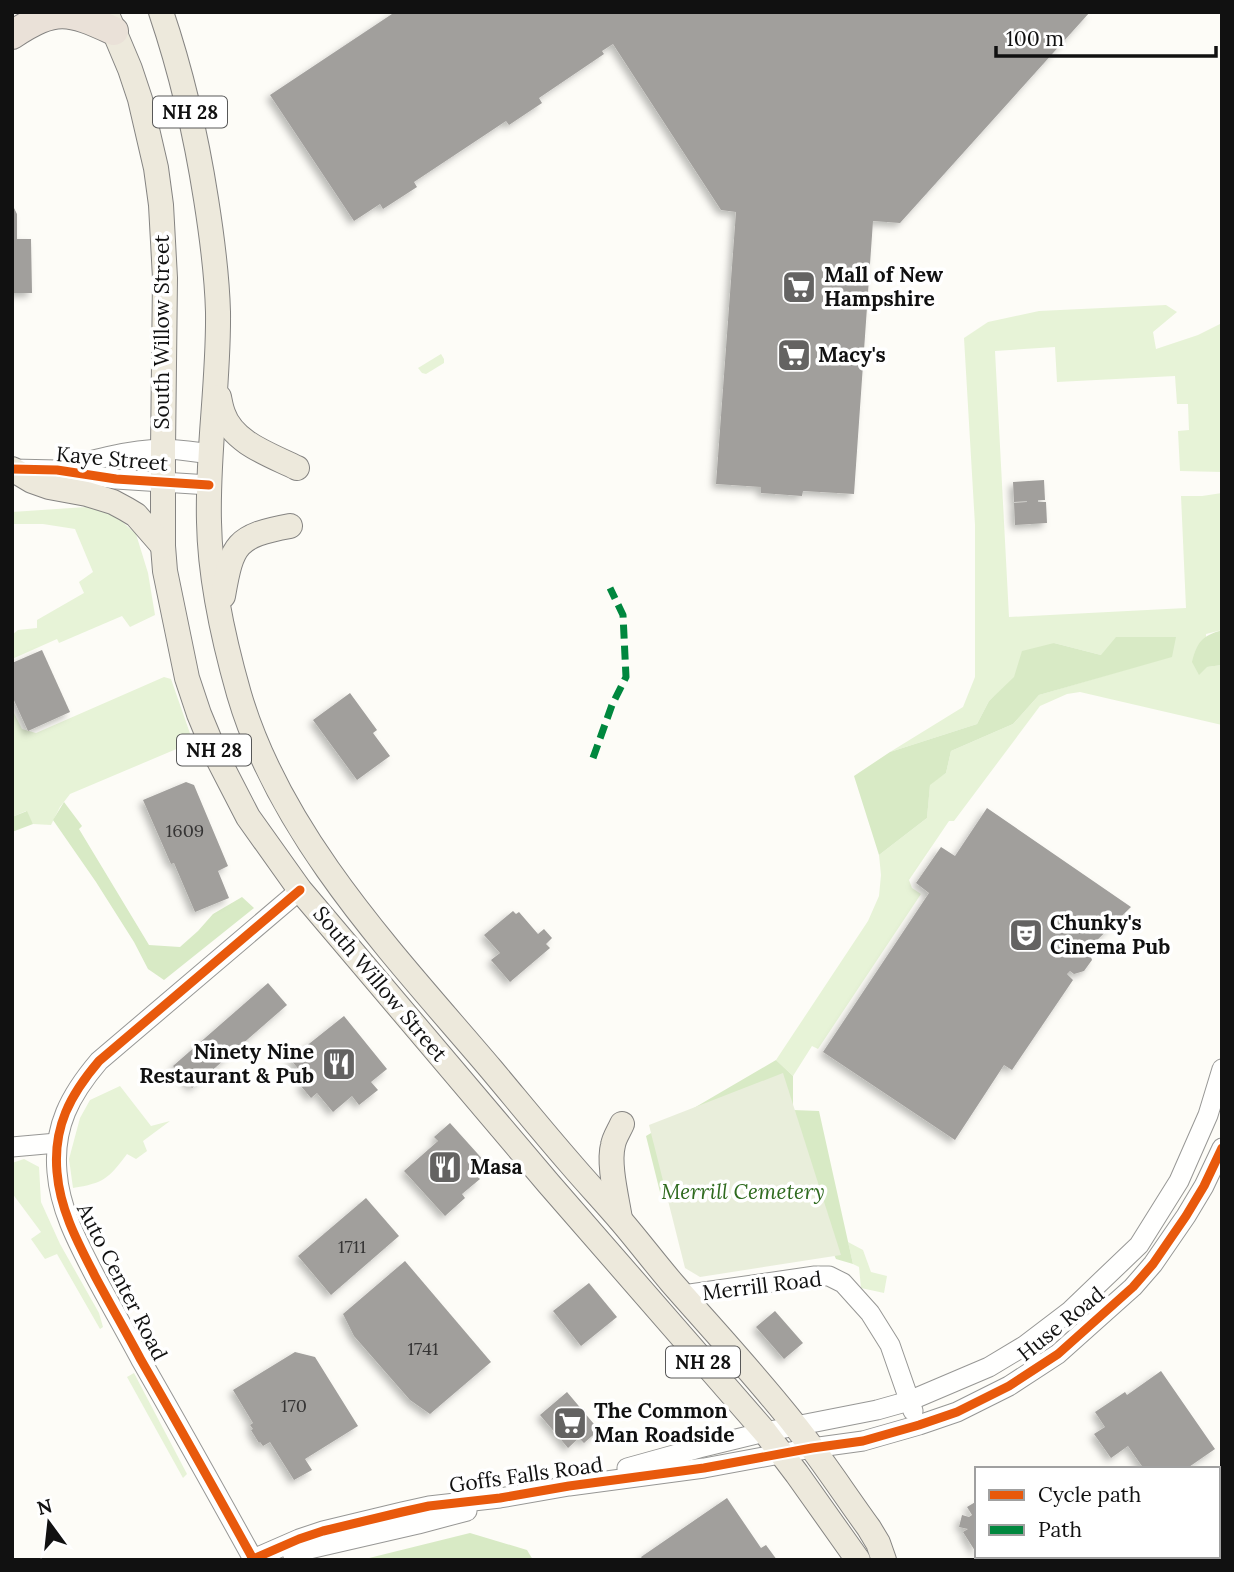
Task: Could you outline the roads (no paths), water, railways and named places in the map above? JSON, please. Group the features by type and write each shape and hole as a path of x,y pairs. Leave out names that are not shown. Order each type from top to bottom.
{"highway":[{"path":"12,35 45,16 80,16 110,22"}],"main road":[{"name":"South Willow Street","path":"161,12 175,54 199,153 217,291 216,384 209,521 219,614 240,698 252,732 280,792 312,846 374,931 796,1426 869,1528 884,1560"},
{"name":"South Willow Street","path":"110,22 140,99 156,167 165,278 163,546 168,592 187,678 216,755 248,817 300,890 549,1184 765,1433 858,1560"},
{"path":"216,384 223,415 238,435 248,444 297,468"},
{"path":"12,469 49,488 87,494 127,509 136,515 163,546"},
{"path":"219,614 228,568 238,547 255,534 290,526"},
{"path":"620,1219 612,1166 612,1145 622,1124"}],"street":[{"name":"Kaye Street","path":"57,470 90,460 163,449 211,454"},
{"name":"Kaye Street","path":"12,469 57,470 116,479 209,485"},
{"name":"Auto Center Road","path":"252,1559 81,1248 62,1202 57,1169 57,1143 75,1092 99,1061 300,890"},
{"name":"Huse Road","path":"765,1433 909,1401 989,1367 1024,1346 1070,1311 1139,1245 1184,1172 1208,1115 1222,1069"},
{"path":"12,1147 57,1143"},
{"name":"Huse Road","path":"812,1448 863,1441 957,1412 1009,1386 1058,1354 1133,1287 1153,1264 1204,1186 1222,1148"},
{"name":"Merrill Road","path":"683,1295 815,1276 836,1279 853,1292 881,1328 890,1345 919,1425"},
{"name":"Goffs Falls Road","path":"562,1487 699,1448 765,1433"},
{"name":"Goffs Falls Road","path":"252,1559 323,1531 402,1511 704,1468 812,1448"}],"place":[{"name":"Mall of New Hampshire","path":"799,287"},
{"name":"Macy's","path":"794,355"},
{"name":"Chunky's Cinema Pub","path":"1026,935"},
{"name":"Ninety Nine Restaurant & Pub","path":"339,1064"},
{"name":"Masa","path":"445,1167"},
{"name":"The Common Man Roadside","path":"570,1423"}],"park label":[{"name":"Merrill Cemetery","path":"743,1192"}]}
